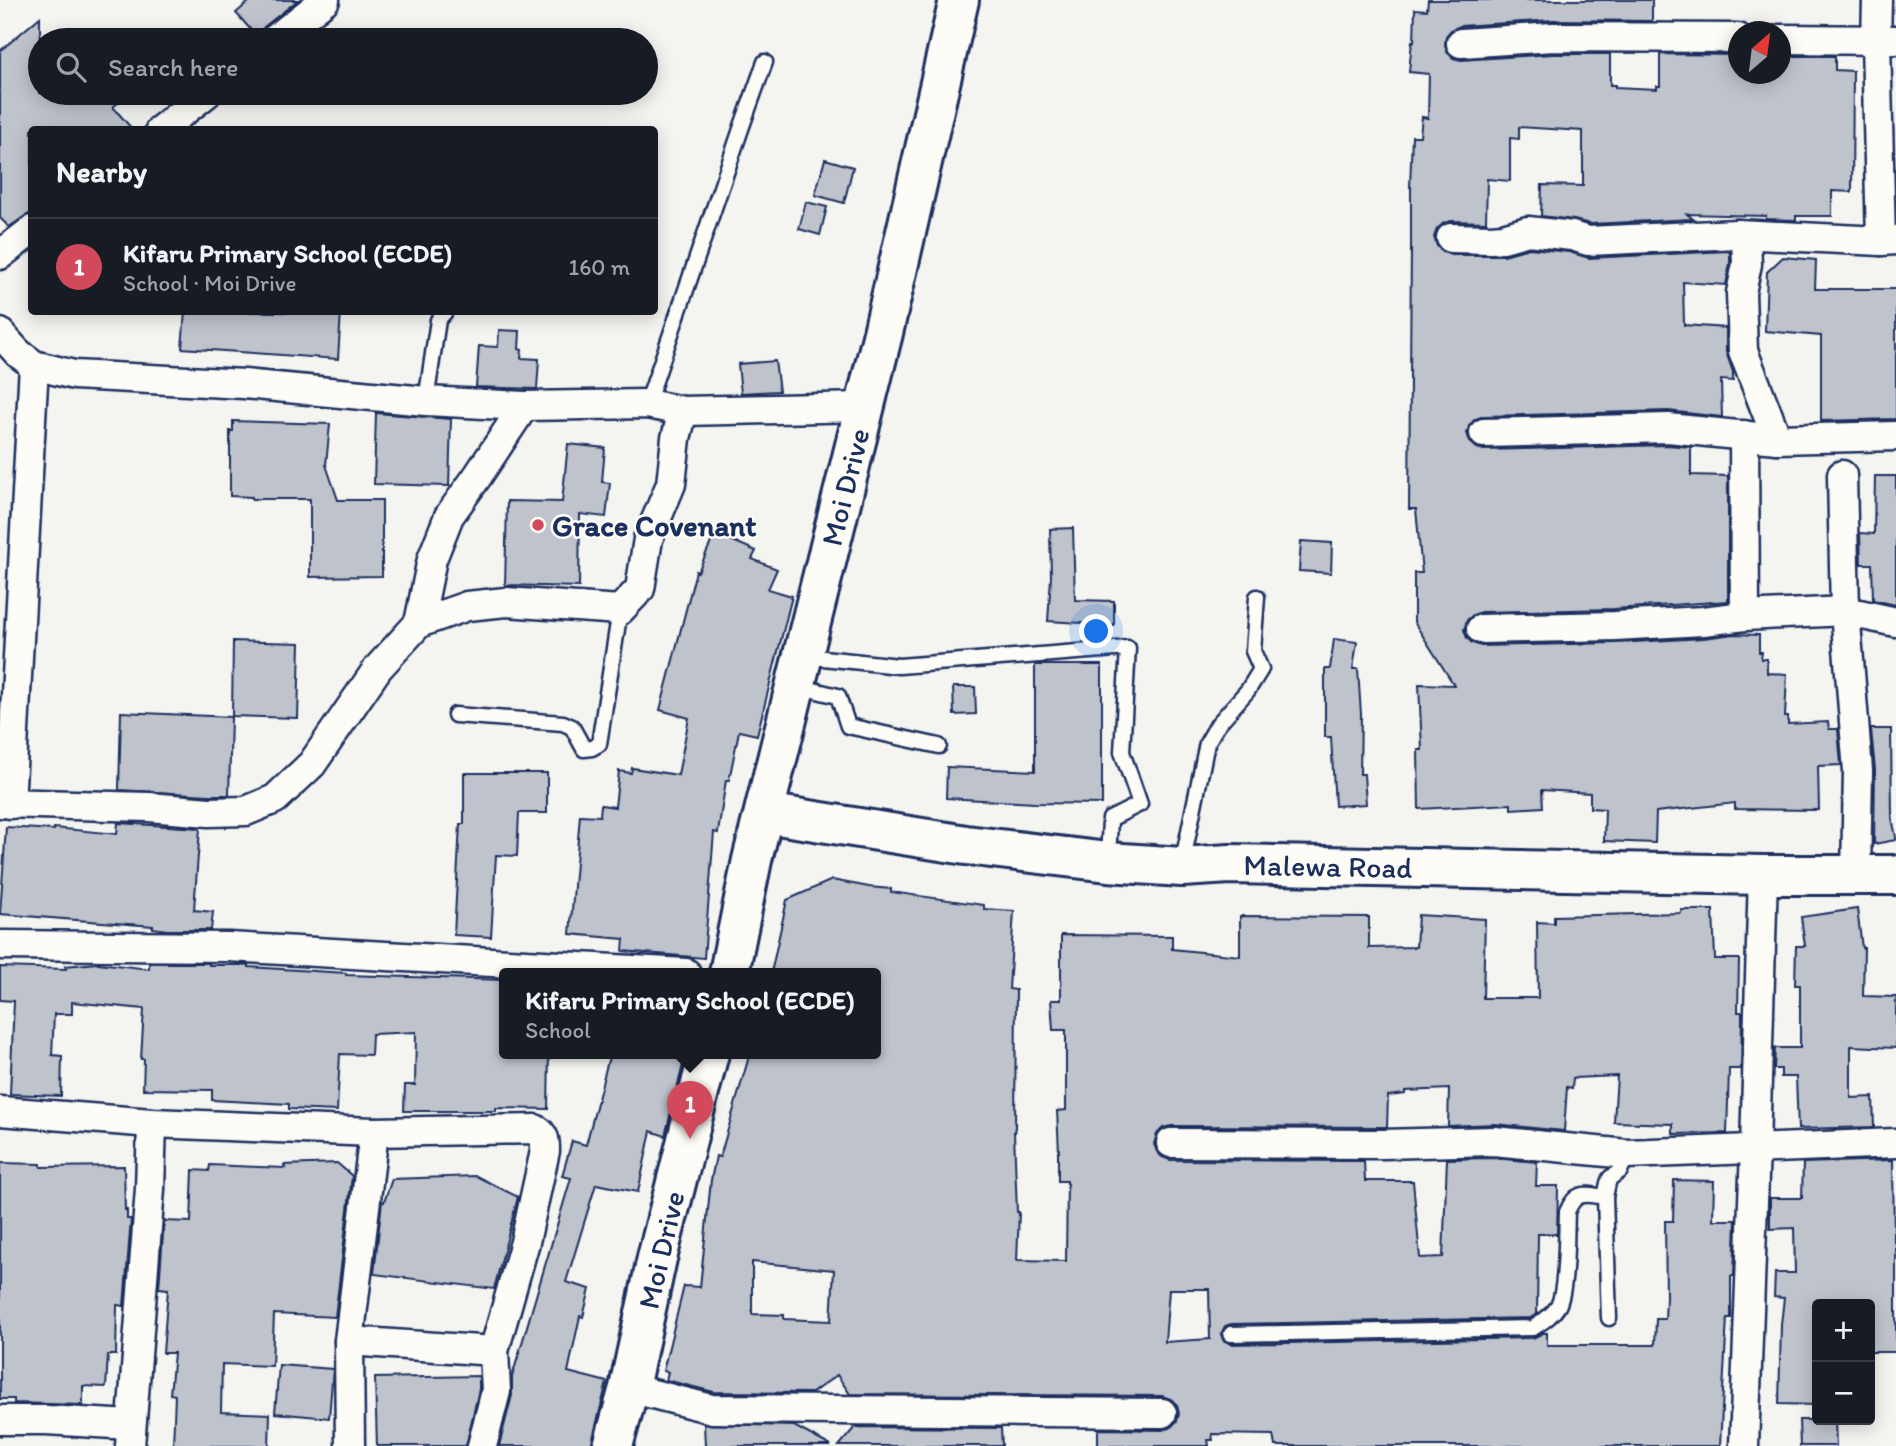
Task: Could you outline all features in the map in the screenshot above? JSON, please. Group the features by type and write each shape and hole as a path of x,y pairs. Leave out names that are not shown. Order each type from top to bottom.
{"street":[{"path":"289,28 325,0"},
{"name":"Moi Drive","path":"730,968 752,860 865,407 959,0"},
{"path":"1451,237 1503,238 1528,231 1572,236 1588,241 1737,234 1888,240 1886,41 1877,0"},
{"path":"1461,43 1553,37 1728,38"},
{"path":"1791,39 1886,41"},
{"path":"165,126 192,105"},
{"path":"0,255 28,233"},
{"path":"1737,234 1746,240 1747,264 1741,293 1744,351 1777,439"},
{"path":"2,340 34,365 75,375 244,384 426,401 524,406 647,404 683,411 865,407"},
{"path":"34,365 5,804 246,811 275,799 312,764 378,668 419,623 467,607 506,602 620,610 640,589 648,539 671,484 676,438 683,411"},
{"path":"419,623 432,559 449,516 524,406"},
{"path":"1484,433 1668,429 1777,439 1896,436"},
{"path":"1744,435 1745,616"},
{"path":"1842,475 1846,611 1858,771 1856,875"},
{"path":"1481,629 1615,626 1846,611 1896,622"},
{"name":"Malewa Road","path":"765,813 965,845 1108,862 1182,867 1230,864 1763,876 1896,875"},
{"path":"1744,1446 1763,876"},
{"path":"0,945 229,947 598,968"},
{"name":"Moi Drive","path":"613,1446 707,1059"},
{"path":"0,1111 152,1123 374,1132 487,1129 535,1129 541,1132 545,1139 545,1150 526,1242 494,1351 496,1391 482,1446"},
{"path":"0,1420 46,1420 130,1435 149,1202 152,1123"},
{"path":"350,1446 349,1341 374,1132"},
{"path":"1171,1143 1383,1144 1494,1141 1626,1154 1896,1143"},
{"path":"349,1341 494,1351"},
{"path":"629,1388 712,1409 1163,1413"}],"lane":[{"path":"647,404 765,62"},
{"path":"426,401 438,320 442,315"},
{"path":"1182,867 1207,743 1218,724 1248,690 1261,669 1253,651 1257,597"},
{"path":"455,715 563,723 572,727 584,749 599,744 620,610"},
{"path":"800,671 1128,648 1122,752 1140,804 1110,819 1108,862"},
{"path":"800,671 838,696 848,726 939,746"},
{"path":"1609,1318 1605,1197 1608,1183 1619,1171 1626,1154"},
{"path":"1231,1334 1533,1328 1557,1309 1563,1295 1567,1212 1571,1204 1583,1194 1605,1197"}],"building":[{"path":"251,0 298,0 263,28 249,28 236,13"},
{"path":"1428,0 1652,0 1652,21 1553,20 1460,26 1446,36 1447,52 1453,58 1461,60 1553,54 1610,54 1610,85 1615,87 1657,89 1657,86 1660,86 1660,54 1728,55 1728,84 1791,84 1791,56 1835,56 1835,70 1853,71 1852,192 1832,191 1832,216 1796,216 1796,220 1766,219 1766,216 1687,214 1693,219 1590,224 1541,216 1542,185 1583,186 1583,131 1519,127 1519,139 1510,138 1510,181 1487,179 1486,222 1444,223 1437,229 1434,237 1437,246 1451,255 1504,255 1529,248 1569,252 1589,258 1730,253 1726,285 1683,282 1684,325 1726,328 1726,352 1733,372 1733,381 1721,380 1722,417 1668,411 1484,416 1475,419 1467,433 1470,442 1484,450 1667,445 1691,447 1691,475 1728,476 1728,601 1614,609 1481,612 1467,620 1464,630 1472,643 1481,646 1616,643 1734,634 1759,635 1759,652 1762,652 1761,659 1767,659 1767,673 1787,674 1785,717 1788,717 1788,724 1828,722 1829,729 1838,729 1841,765 1818,766 1819,810 1735,809 1735,803 1656,812 1655,843 1604,841 1605,809 1590,808 1590,793 1542,790 1543,807 1511,809 1511,804 1419,809 1418,750 1422,750 1419,684 1454,685 1414,622 1414,573 1422,573 1416,509 1409,509 1412,136 1420,136 1422,117 1428,118 1429,74 1409,72 1412,41 1414,42 1415,9 1427,10"},
{"path":"40,17 40,28 28,28 28,105 115,105 113,107 130,126 28,126 28,215 9,227 0,218 0,51"},
{"path":"825,159 853,167 844,203 815,195"},
{"path":"806,202 827,207 820,235 799,229"},
{"path":"1783,257 1816,260 1815,289 1896,289 1896,419 1821,421 1821,336 1765,331 1767,272"},
{"path":"185,315 341,315 338,359 182,348"},
{"path":"499,330 520,331 521,358 539,359 537,389 476,387 479,346 498,347"},
{"path":"775,361 779,391 741,393 738,364"},
{"path":"376,413 451,419 449,486 374,484"},
{"path":"233,421 330,424 326,465 338,500 382,500 382,576 310,577 310,499 252,499 230,496 230,431 233,431"},
{"path":"568,444 605,448 602,482 610,483 606,517 580,514 579,587 505,585 507,501 562,502"},
{"path":"1875,476 1896,476 1896,605 1873,600 1872,564 1861,564 1860,533 1874,534"},
{"path":"1073,528 1075,600 1114,601 1114,625 1048,621 1050,529"},
{"path":"715,533 756,551 752,559 777,569 768,589 792,596 757,735 739,731 729,780 726,780 718,833 714,832 704,958 623,951 624,939 570,934 580,815 600,816 601,805 615,807 619,771 631,773 632,768 678,775 689,718 660,710 696,571 698,572"},
{"path":"1301,541 1332,543 1331,573 1299,571"},
{"path":"1334,639 1357,642 1353,669 1358,669 1361,714 1360,774 1364,774 1366,804 1335,806 1331,737 1325,737 1325,669 1330,669"},
{"path":"233,641 300,643 298,718 232,716"},
{"path":"1035,665 1102,665 1102,804 946,798 947,767 1035,771"},
{"path":"953,687 975,687 976,714 954,715"},
{"path":"121,712 231,717 229,795 119,790"},
{"path":"1871,729 1891,729 1892,818 1896,837 1896,840 1874,844 1875,770"},
{"path":"464,773 547,773 547,813 519,813 517,856 496,855 491,937 454,935 460,824 464,824"},
{"path":"118,823 200,828 194,910 213,912 211,930 167,930 153,926 0,914 6,827 117,834"},
{"path":"832,880 891,889 891,892 984,905 984,909 1014,911 1009,989 1016,990 1014,1132 1019,1212 1017,1260 1066,1261 1067,1181 1058,1181 1057,1111 1066,1110 1066,1030 1053,1030 1051,1000 1061,1000 1061,935 1172,936 1172,949 1240,956 1240,916 1369,917 1369,948 1416,947 1418,915 1485,919 1483,998 1538,998 1537,922 1554,923 1554,916 1713,910 1715,959 1739,959 1741,1069 1729,1069 1727,1133 1673,1134 1673,1124 1614,1122 1617,1076 1573,1078 1572,1088 1567,1087 1564,1131 1495,1124 1448,1126 1449,1089 1405,1091 1405,1094 1388,1096 1387,1127 1171,1126 1163,1128 1157,1134 1154,1144 1162,1157 1170,1160 1364,1161 1365,1181 1413,1181 1420,1258 1443,1257 1447,1159 1493,1158 1537,1162 1536,1186 1558,1186 1557,1234 1538,1234 1537,1314 1530,1318 1231,1324 1225,1326 1221,1334 1223,1340 1231,1344 1533,1338 1547,1333 1547,1345 1655,1345 1656,1319 1665,1319 1665,1221 1673,1221 1674,1180 1714,1181 1713,1220 1736,1220 1720,1446 1275,1446 1273,1435 1212,1434 1213,1440 1208,1440 1209,1446 1098,1446 1098,1429 1170,1428 1177,1421 1177,1405 1162,1396 850,1394 837,1375 812,1393 714,1392 666,1380 668,1372 663,1371 684,1286 700,1287 716,1156 720,1157 748,1059 881,1059 881,968 772,968 787,900","holes":["752,1262 834,1270 831,1321 784,1319 784,1315 752,1314","1169,1289 1209,1289 1210,1339 1165,1342"]},
{"path":"1857,909 1864,948 1863,996 1896,997 1896,1048 1851,1046 1851,1098 1873,1097 1874,1127 1798,1129 1796,1077 1781,1077 1781,1069 1774,1069 1775,1048 1800,1048 1800,985 1795,985 1796,946 1805,946 1801,917"},
{"path":"98,963 149,969 149,963 209,963 346,975 499,980 499,1059 549,1059 548,1109 404,1111 405,1085 415,1085 416,1032 372,1034 371,1055 340,1054 337,1111 289,1109 289,1104 212,1100 212,1090 143,1089 144,1059 141,1059 144,1009 72,1002 72,1014 54,1014 52,1055 62,1056 61,1096 10,1094 14,1001 0,1000 0,967 66,969 65,966"},
{"path":"608,1059 684,1059 665,1136 651,1131 638,1192 596,1184 566,1282 590,1289 583,1317 580,1316 568,1372 607,1382 591,1446 499,1446 512,1395 512,1377 571,1178 562,1176 572,1141 586,1145"},
{"path":"1893,1160 1896,1352 1875,1352 1875,1299 1812,1299 1812,1405 1779,1404 1784,1298 1774,1297 1775,1273 1795,1273 1794,1228 1770,1229 1770,1198 1802,1198 1803,1163"},
{"path":"0,1163 41,1164 41,1167 124,1166 125,1210 127,1219 131,1219 124,1306 117,1305 116,1355 108,1355 106,1387 83,1386 83,1405 14,1403 14,1399 0,1399"},
{"path":"337,1163 352,1176 335,1317 274,1314 272,1366 222,1364 221,1412 270,1414 269,1446 173,1446 175,1395 170,1394 174,1353 163,1353 168,1289 159,1288 164,1221 191,1222 193,1170 209,1171 210,1165 285,1168 284,1165"},
{"path":"476,1176 518,1197 494,1289 374,1274 382,1201 384,1202 392,1179"},
{"path":"279,1365 333,1369 329,1418 275,1413"},
{"path":"479,1376 479,1389 466,1446 377,1446 375,1378"},
{"path":"1799,1420 1812,1420 1812,1425 1835,1425 1836,1446 1800,1446"},
{"path":"704,1424 794,1426 831,1446 705,1446"},
{"path":"855,1427 1001,1428 1002,1446 839,1446"}],"place":[{"name":"Grace Covenant","path":"538,525"},
{"name":"Kifaru Primary School (ECDE)","path":"690,1139"}]}
